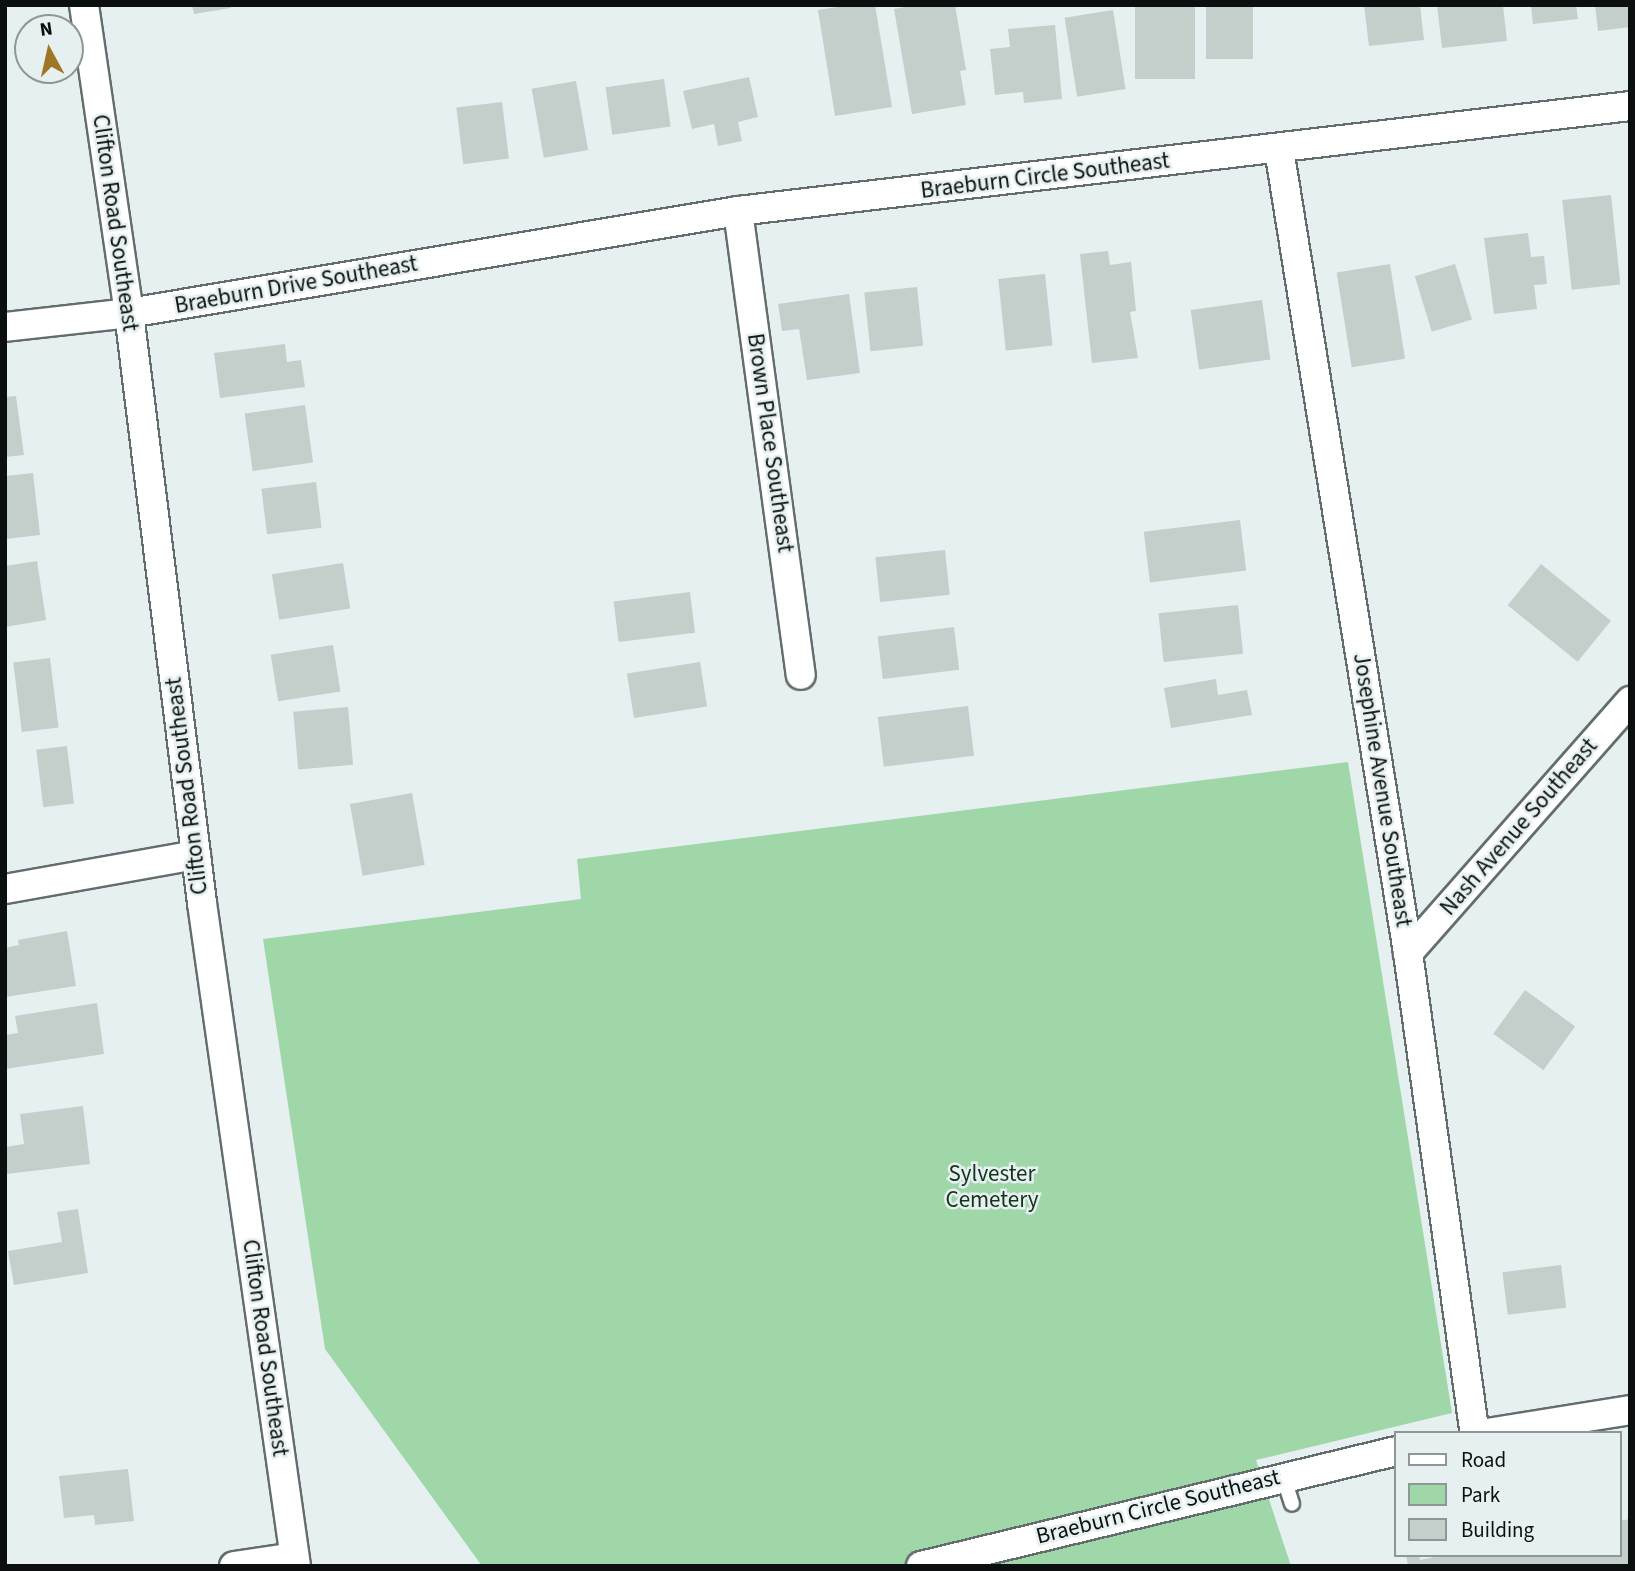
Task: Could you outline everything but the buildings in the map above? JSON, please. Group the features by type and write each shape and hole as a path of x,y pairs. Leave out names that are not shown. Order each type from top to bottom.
{"street":[{"name":"Clifton Road Southeast","path":"84,5 129,313 196,855 295,1561"},
{"name":"Braeburn Circle Southeast","path":"461,258 738,211 1630,106"},
{"name":"Josephine Avenue Southeast","path":"1279,149 1408,953 1475,1431"},
{"name":"Brown Place Southeast","path":"738,211 801,675"},
{"name":"Braeburn Drive Southeast","path":"5,327 129,313 461,258"},
{"name":"Nash Avenue Southeast","path":"1408,953 1630,701"},
{"path":"5,889 196,855"},
{"path":"1499,1431 1630,1410"},
{"name":"Braeburn Circle Southeast","path":"921,1566 1394,1451"},
{"path":"234,1566 295,1561"}],"lane":[{"path":"1283,1476 1292,1504"}],"green space":[{"name":"Sylvester Cemetery","path":"1348,762 1452,1413 1256,1460 1291,1566 482,1566 325,1349 263,939 581,899 577,859"}]}
